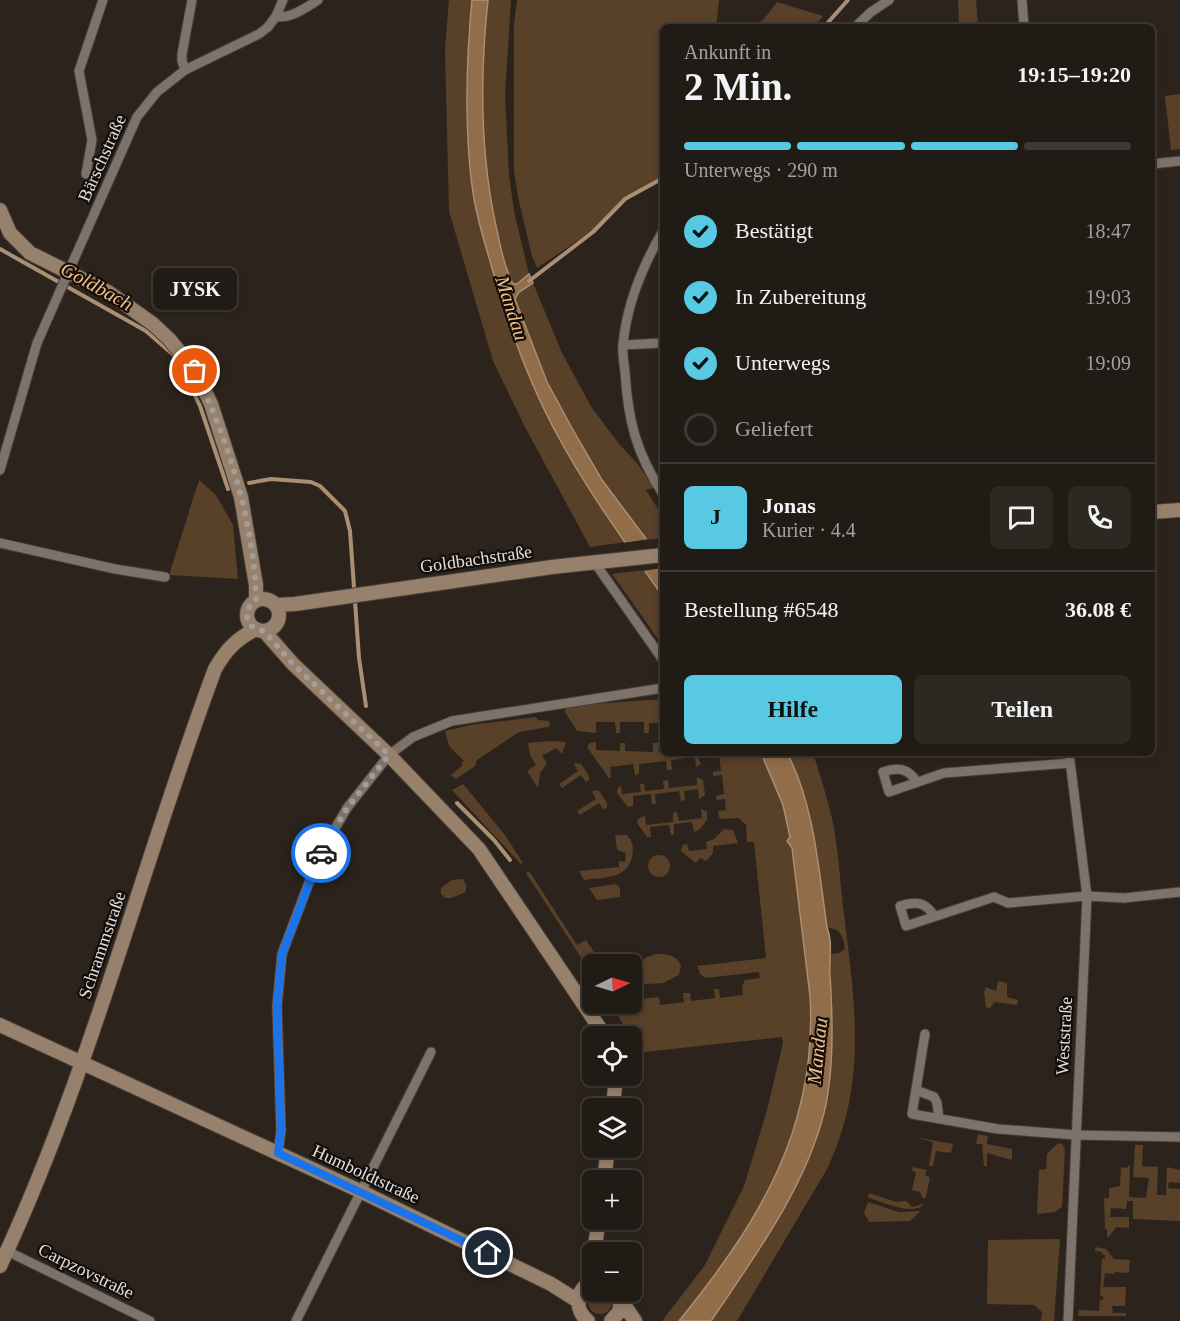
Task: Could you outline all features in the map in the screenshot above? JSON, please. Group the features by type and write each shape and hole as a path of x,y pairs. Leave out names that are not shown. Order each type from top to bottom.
{"main road":[{"path":"0,210 10,233 30,253 67,276 108,292 153,324 175,345 195,371 212,404 241,497 256,585 260,599 271,600 270,621 278,648 389,755 484,856 598,1026"},
{"path":"1155,512 1180,510"},
{"name":"Goldbachstraße","path":"270,621 295,604 354,594 660,555"},
{"name":"Schrammstraße","path":"240,637 249,607 260,599"},
{"path":"247,617 248,622 270,621"},
{"name":"Schrammstraße","path":"0,1266 50,1149 81,1063 209,686 221,658 240,637 270,621"},
{"name":"Humboldtstraße","path":"0,1025 362,1192 551,1284 578,1301"},
{"name":"Humboldtstraße","path":"551,1284 582,1284"},
{"path":"582,1294 578,1301 578,1308 585,1320"},
{"path":"613,1321 619,1312 620,1302"},
{"path":"624,1302 635,1321"}],"street":[{"name":"Bärschstraße","path":"86,174 92,140 85,113 79,71 102,0"},
{"path":"185,70 182,54 192,0"},
{"path":"276,16 283,0"},
{"name":"Bärschstraße","path":"0,470 37,343 137,117 157,92 185,70 259,34 276,16 281,18 302,10 318,0"},
{"path":"858,24 889,0"},
{"path":"1022,0 1024,24"},
{"path":"1155,164 1180,161"},
{"path":"660,237 641,273 629,312 623,345 626,400 630,419 646,469 660,490"},
{"path":"623,345 660,343"},
{"path":"0,543 115,569 165,577"},
{"path":"600,562 660,655"},
{"path":"278,1153 281,1131 277,1006 282,954 319,856 347,808 389,755 413,737 452,720 660,688"},
{"path":"917,782 944,772 1069,758"},
{"name":"Weststraße","path":"1068,1321 1087,896 1069,758"},
{"path":"934,916 994,897 1008,903 1087,896 1124,898 1180,892"},
{"path":"925,1034 912,1114 998,1129 1076,1135 1180,1137"},
{"path":"296,1321 431,1052"},
{"path":"916,1090 934,1097 939,1119"},
{"name":"Carpzovstraße","path":"7,1251 150,1321"}],"shaded area":[{"path":"449,0 472,0 468,35 468,84 469,140 474,199 501,302 516,345 559,439 626,542 590,547 525,427 493,361 449,211 445,50"},
{"path":"488,0 511,0 505,94 509,176 515,216 529,274 517,284 513,284 503,256 491,198 484,142 483,85"},
{"path":"517,0 719,0 716,24 660,24 660,178 621,200 592,231 537,268 518,197 514,171 514,24"},
{"path":"958,0 976,0 978,24 959,24"},
{"path":"777,2 823,16 816,24 757,24"},
{"path":"1180,94 1180,149 1171,150 1165,96"},
{"path":"533,283 562,353 592,408 619,444 637,463 654,488 646,490 660,512 660,538 647,540 602,480 547,382 515,298 519,292"},
{"path":"199,480 216,495 233,525 238,579 169,575"},
{"path":"645,570 660,592 660,642 612,574"},
{"path":"660,699 660,723 649,723 649,733 644,733 644,722 620,722 620,733 616,733 615,722 596,722 596,733 577,731 565,712 566,706"},
{"path":"536,717 538,720 549,721 549,727 519,732 477,760 475,766 456,779 451,775 463,765 461,763 464,761 449,746 445,731 471,725"},
{"path":"566,742 562,754 556,748 542,756 547,763 540,773 538,788 527,771 536,765 530,755 528,743"},
{"path":"596,742 596,750 620,751 620,743 625,743 625,751 653,752 653,743 658,743 660,756 697,756 701,764 696,767 695,757 671,760 672,770 667,770 666,761 639,764 639,774 635,775 633,764 610,767 611,778 609,778 587,747 590,743"},
{"path":"719,756 762,756 783,805 790,837 787,841 792,848 810,996 810,1044 804,1089 793,1131 778,1171 758,1209 708,1284 679,1321 662,1321 705,1265 744,1186 767,1110 783,1043 782,1037 642,1052 642,1026 624,1026 617,1014 642,1014 642,999 659,997 660,1005 684,1002 683,993 690,993 691,1001 715,998 714,989 719,989 720,998 743,995 742,986 745,980 760,978 759,972 705,978 700,974 697,966 766,958 754,842 747,842 746,825 739,818 721,819 719,817 718,811 726,810 725,799 717,800 716,796 724,794 722,775 713,776 713,772 721,771"},
{"path":"788,756 814,756 833,823 854,1012 855,1043 848,1106 840,1137 827,1169 737,1321 711,1321 761,1248 792,1195 816,1140 824,1112 830,1075 832,1037 830,961 831,954 845,949 840,934 827,927 813,832"},
{"path":"574,764 581,764 589,780 586,782 581,775 562,788 559,784 578,771"},
{"path":"697,777 703,780 705,795 699,799 698,789 684,791 685,800 681,801 679,791 655,794 656,804 652,804 651,794 633,796 633,806 628,807 617,793 621,786 622,794 641,792 640,784 644,784 645,791 664,789 663,781 668,780 669,788 697,785"},
{"path":"463,784 505,835 523,863 521,864 452,790"},
{"path":"599,791 607,807 604,810 599,803 580,815 577,811 596,799 592,792"},
{"path":"701,809 707,812 707,820 700,829 694,832 692,822 674,824 674,835 671,835 669,825 650,827 651,837 647,837 637,823 638,819 645,816 646,825 673,822 673,813 677,812 679,821 702,818"},
{"path":"724,829 733,830 738,843 713,846 713,853 706,861 700,858 696,863 681,851 683,845 687,844 689,851 707,849 706,842 714,839"},
{"path":"615,835 627,835 631,840 632,857 625,870 613,876 584,880 579,871 619,867 619,861 625,862 626,853 617,850"},
{"path":"659,855 667,858 670,866 667,874 659,877 651,874 648,866 651,858"},
{"path":"529,871 577,945 586,940 595,954 582,954 582,959 526,873"},
{"path":"463,879 466,892 451,898 444,898 441,895 441,888 450,881"},
{"path":"616,884 620,888 620,897 597,900 589,888"},
{"path":"656,954 674,957 681,966 679,975 663,983 642,984 642,961"},
{"path":"998,981 1007,983 1007,997 1018,1000 1017,1005 995,1002 989,1009 986,1007 984,993 986,987 996,991"},
{"path":"978,1134 988,1136 987,1144 1012,1149 1012,1160 987,1153 987,1166 984,1166 982,1144 976,1144"},
{"path":"914,1137 953,1144 951,1153 936,1151 933,1166 929,1166 933,1142"},
{"path":"1058,1143 1062,1144 1065,1150 1062,1207 1055,1212 1037,1214 1039,1170 1046,1169 1047,1154"},
{"path":"1135,1145 1143,1145 1142,1166 1158,1167 1157,1195 1166,1195 1167,1167 1180,1170 1180,1183 1169,1182 1168,1188 1180,1189 1180,1221 1133,1219 1133,1201 1127,1201 1126,1209 1111,1208 1110,1217 1129,1217 1129,1228 1116,1227 1107,1237 1104,1198 1109,1198 1109,1188 1120,1186 1121,1167 1127,1168 1130,1164 1129,1197 1146,1198 1149,1178 1133,1177"},
{"path":"913,1167 927,1170 925,1176 930,1177 926,1197 923,1199 920,1192 912,1190 916,1172 912,1171"},
{"path":"869,1193 896,1202 906,1201 912,1207 924,1204 913,1209 906,1209 872,1199 868,1197"},
{"path":"868,1202 899,1212 920,1211 910,1221 869,1222 864,1213"},
{"path":"1060,1239 1054,1321 1041,1321 1042,1312 1034,1305 987,1304 988,1240"},
{"path":"1095,1247 1106,1249 1114,1259 1130,1260 1129,1273 1105,1273 1103,1287 1126,1287 1125,1306 1112,1306 1113,1313 1126,1313 1126,1316 1078,1316 1079,1310 1099,1311 1100,1300 1103,1300 1103,1296 1100,1296 1102,1259 1105,1259 1105,1255 1095,1251"},
{"path":"588,1302 612,1302 609,1311 605,1313 595,1313 589,1307"}],"water":[{"name":"Mandau","path":"472,0 488,0 483,113 491,198 499,241 513,284 517,284 529,274 533,283 519,292 515,299 547,382 572,428 602,480 660,561 660,593 595,499 570,458 548,417 519,351 479,223 474,199 469,151 468,48"},
{"name":"Mandau","path":"762,756 788,756 804,794 818,861 830,941 832,1009 831,1069 824,1113 804,1169 777,1222 711,1321 679,1321 708,1284 758,1209 778,1171 793,1131 804,1089 810,1044 810,996 792,848 787,841 790,837 783,805"}],"pier":[{"path":"650,539 660,556 660,568 642,571 622,543"}],"waterway":[{"path":"827,24 848,0"},
{"path":"529,281 593,232 625,199 660,180"},
{"name":"Goldbach","path":"0,249 146,331 177,358 200,406 228,489"},
{"name":"Goldbach","path":"249,483 271,479 311,482 320,486 345,511 350,531 359,658 366,706"},
{"name":"Goldbach","path":"457,803 494,840 510,860"}],"way so far":[{"path":"195,371 212,404 246,518 256,585 256,600 247,612 248,622 256,629 264,631 293,664 389,755 347,808 321,853"}],"place":[{"name":"JYSK","path":"195,371"}],"route":[{"path":"321,853 282,954 277,1006 281,1131 278,1153 488,1253"}]}
